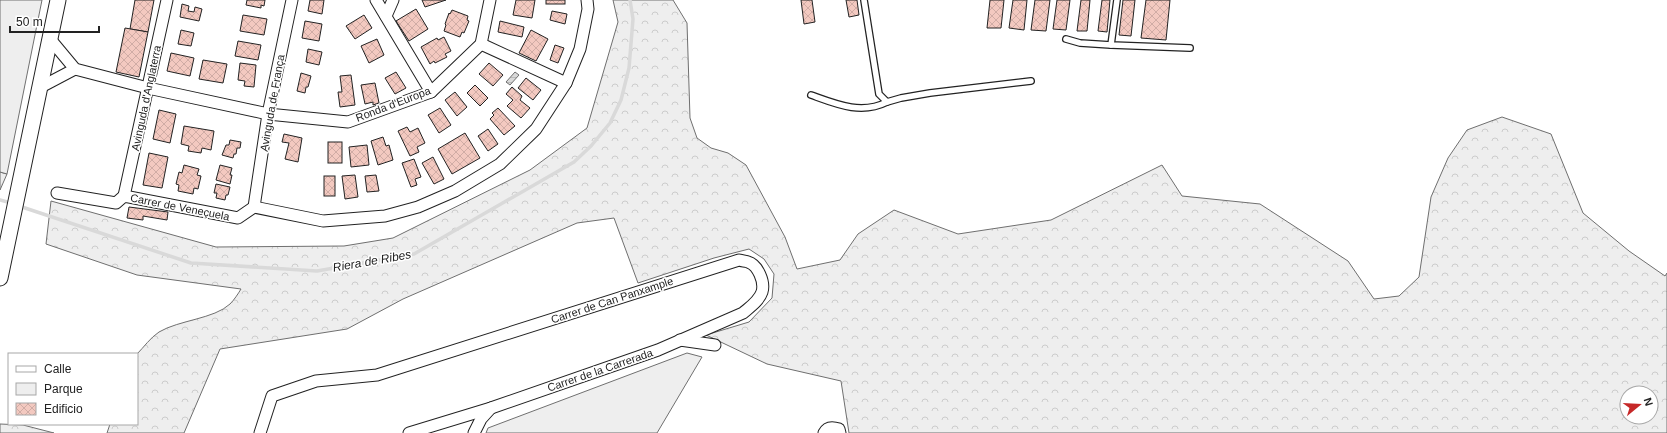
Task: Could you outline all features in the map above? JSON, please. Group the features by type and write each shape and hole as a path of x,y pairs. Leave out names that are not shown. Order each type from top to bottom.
{"street":[{"path":"0,278 58,0"},
{"name":"Avinguda d'Anglaterra","path":"124,196 167,0"},
{"name":"Avinguda de França","path":"254,207 268,114 292,0"},
{"path":"376,0 431,92"},
{"path":"386,16 393,0"},
{"path":"490,0 481,44 566,83"},
{"path":"254,207 323,221 385,216 418,207 455,191 500,164 536,129 566,83 580,49 588,9 587,0"},
{"path":"39,88 74,69 50,38"},
{"name":"Ronda d'Europa","path":"74,69 148,88 268,114 348,122 431,92 481,44"},
{"name":"Carrer de Veneçuela","path":"57,193 116,203 124,196 238,218 254,207"},
{"name":"Carrer de Can Panxample","path":"260,433 272,396 316,381 377,374 739,260 750,262 757,270 763,281 763,291 759,298 743,313 707,328"},
{"name":"Carrer de la Carrerada","path":"409,433 491,408 658,350 707,328"},
{"path":"680,340 715,345"},
{"path":"474,433 481,419 491,408"},
{"path":"824,433 830,428 839,428 840,433"}],"lane":[{"path":"864,0 879,94 887,102"},
{"path":"1111,45 1117,0"},
{"path":"1066,39 1080,43 1190,48"},
{"path":"811,95 838,105 870,109 901,98 1031,81"}],"green space":[{"path":"0,0 42,0 7,174 0,172"},
{"path":"613,0 673,0 687,23 690,118 697,138 711,148 728,153 746,165 785,237 797,269 840,260 858,234 894,210 958,234 1051,220 1162,165 1182,196 1260,204 1348,261 1374,299 1399,296 1419,277 1431,197 1448,158 1467,130 1502,117 1551,134 1583,213 1629,251 1665,276 1667,273 1667,433 849,433 841,381 767,364 706,335 749,322 772,298 774,274 764,259 749,249 714,258 638,283 614,218 577,223 403,299 347,329 220,349 184,433 107,433 110,425 138,425 138,353 147,343 156,334 167,328 215,313 223,309 230,304 241,289 137,275 46,244 51,201 216,247 344,246 393,238 530,170 587,128 618,22"},
{"path":"0,172 7,174 0,190"},
{"path":"687,353 702,357 657,433 486,433 488,428"},
{"path":"0,424 23,425 54,433 0,433"}],"shaded area":[{"path":"515,72 519,75 510,85 506,82"}],"building":[{"path":"135,0 154,0 148,32 130,29"},
{"path":"247,0 265,0 264,6 261,5 261,8 246,5"},
{"path":"310,0 324,0 322,14 308,11"},
{"path":"422,0 446,0 425,7"},
{"path":"516,0 535,0 532,18 513,15"},
{"path":"546,0 565,0 565,4 546,4"},
{"path":"801,0 812,0 815,22 804,24"},
{"path":"846,0 857,0 859,15 849,17"},
{"path":"990,0 1004,0 1001,28 987,28"},
{"path":"1013,0 1027,0 1024,30 1009,28"},
{"path":"1035,0 1050,0 1046,31 1031,30"},
{"path":"1057,0 1070,0 1066,30 1053,29"},
{"path":"1081,0 1090,0 1087,31 1077,31"},
{"path":"1102,0 1110,0 1107,32 1098,31"},
{"path":"1123,0 1135,0 1131,36 1119,35"},
{"path":"1146,0 1170,0 1166,40 1141,38"},
{"path":"182,4 189,6 188,11 194,12 195,7 202,9 199,21 180,17"},
{"path":"416,9 428,29 409,41 396,21"},
{"path":"452,10 468,16 467,20 469,21 464,33 462,32 460,37 444,31 449,13 450,14"},
{"path":"552,11 567,14 565,24 550,20"},
{"path":"243,15 267,19 264,35 240,31"},
{"path":"364,15 372,28 355,39 346,26"},
{"path":"305,21 322,24 319,41 302,38"},
{"path":"500,21 524,27 522,37 498,32"},
{"path":"125,28 148,32 139,77 116,72"},
{"path":"181,30 194,33 191,46 178,44"},
{"path":"531,30 548,39 536,61 519,53"},
{"path":"444,37 451,51 445,54 447,57 435,63 434,61 430,64 421,47 437,38 438,40"},
{"path":"377,39 384,55 369,63 361,46"},
{"path":"238,41 261,45 258,60 235,56"},
{"path":"555,45 564,48 558,63 550,60"},
{"path":"308,49 322,52 319,65 306,62"},
{"path":"171,53 194,58 190,76 167,71"},
{"path":"203,60 227,64 223,83 199,79"},
{"path":"240,63 256,65 254,87 244,86 245,81 238,80"},
{"path":"489,63 503,75 493,86 479,74"},
{"path":"396,72 406,88 395,94 385,78"},
{"path":"301,73 311,76 305,93 297,91"},
{"path":"351,75 355,105 340,107 338,92 342,92 340,76"},
{"path":"526,78 541,90 533,100 518,88"},
{"path":"375,83 379,103 373,105 373,102 365,104 361,85"},
{"path":"475,85 488,98 480,106 467,93"},
{"path":"512,87 522,96 520,100 530,108 521,118 507,106 513,100 506,94"},
{"path":"455,92 467,107 457,116 445,100"},
{"path":"440,108 451,125 439,133 428,115"},
{"path":"498,108 515,126 504,135 490,119 494,115 492,113"},
{"path":"159,110 176,114 170,143 153,139"},
{"path":"184,126 214,131 211,150 202,148 201,153 188,151 189,146 181,144"},
{"path":"407,127 410,132 418,128 425,143 417,147 419,152 410,156 398,131"},
{"path":"488,129 498,144 488,151 478,136"},
{"path":"465,133 480,158 452,174 438,149"},
{"path":"284,134 302,138 298,162 285,159 289,143 282,142"},
{"path":"383,137 386,146 389,145 393,160 378,165 371,141"},
{"path":"230,140 241,142 240,148 237,148 236,154 234,154 233,158 222,155 226,145 229,145"},
{"path":"328,142 342,142 342,163 328,163"},
{"path":"367,145 369,165 351,167 349,147"},
{"path":"149,153 168,157 162,188 143,185"},
{"path":"433,157 444,179 434,184 422,163"},
{"path":"414,159 421,177 415,179 417,185 411,187 402,163"},
{"path":"184,165 199,169 197,175 201,176 198,189 194,188 193,194 178,191 179,185 176,184 179,172 182,173"},
{"path":"220,165 232,168 230,184 216,180"},
{"path":"355,175 358,197 345,199 342,176"},
{"path":"376,175 379,191 367,192 365,176"},
{"path":"324,176 335,176 335,196 324,196"},
{"path":"216,184 230,187 225,200 216,198 217,193 214,193"},
{"path":"129,207 168,212 167,220 143,216 143,220 127,218"}],"waterway":[{"name":"Riera de Ribes","path":"19,206 191,263 317,271 414,254 574,162 591,146 610,123 621,100 629,68 633,19 630,0"},
{"name":"Riera de Ribes","path":"0,200 11,203"}]}
